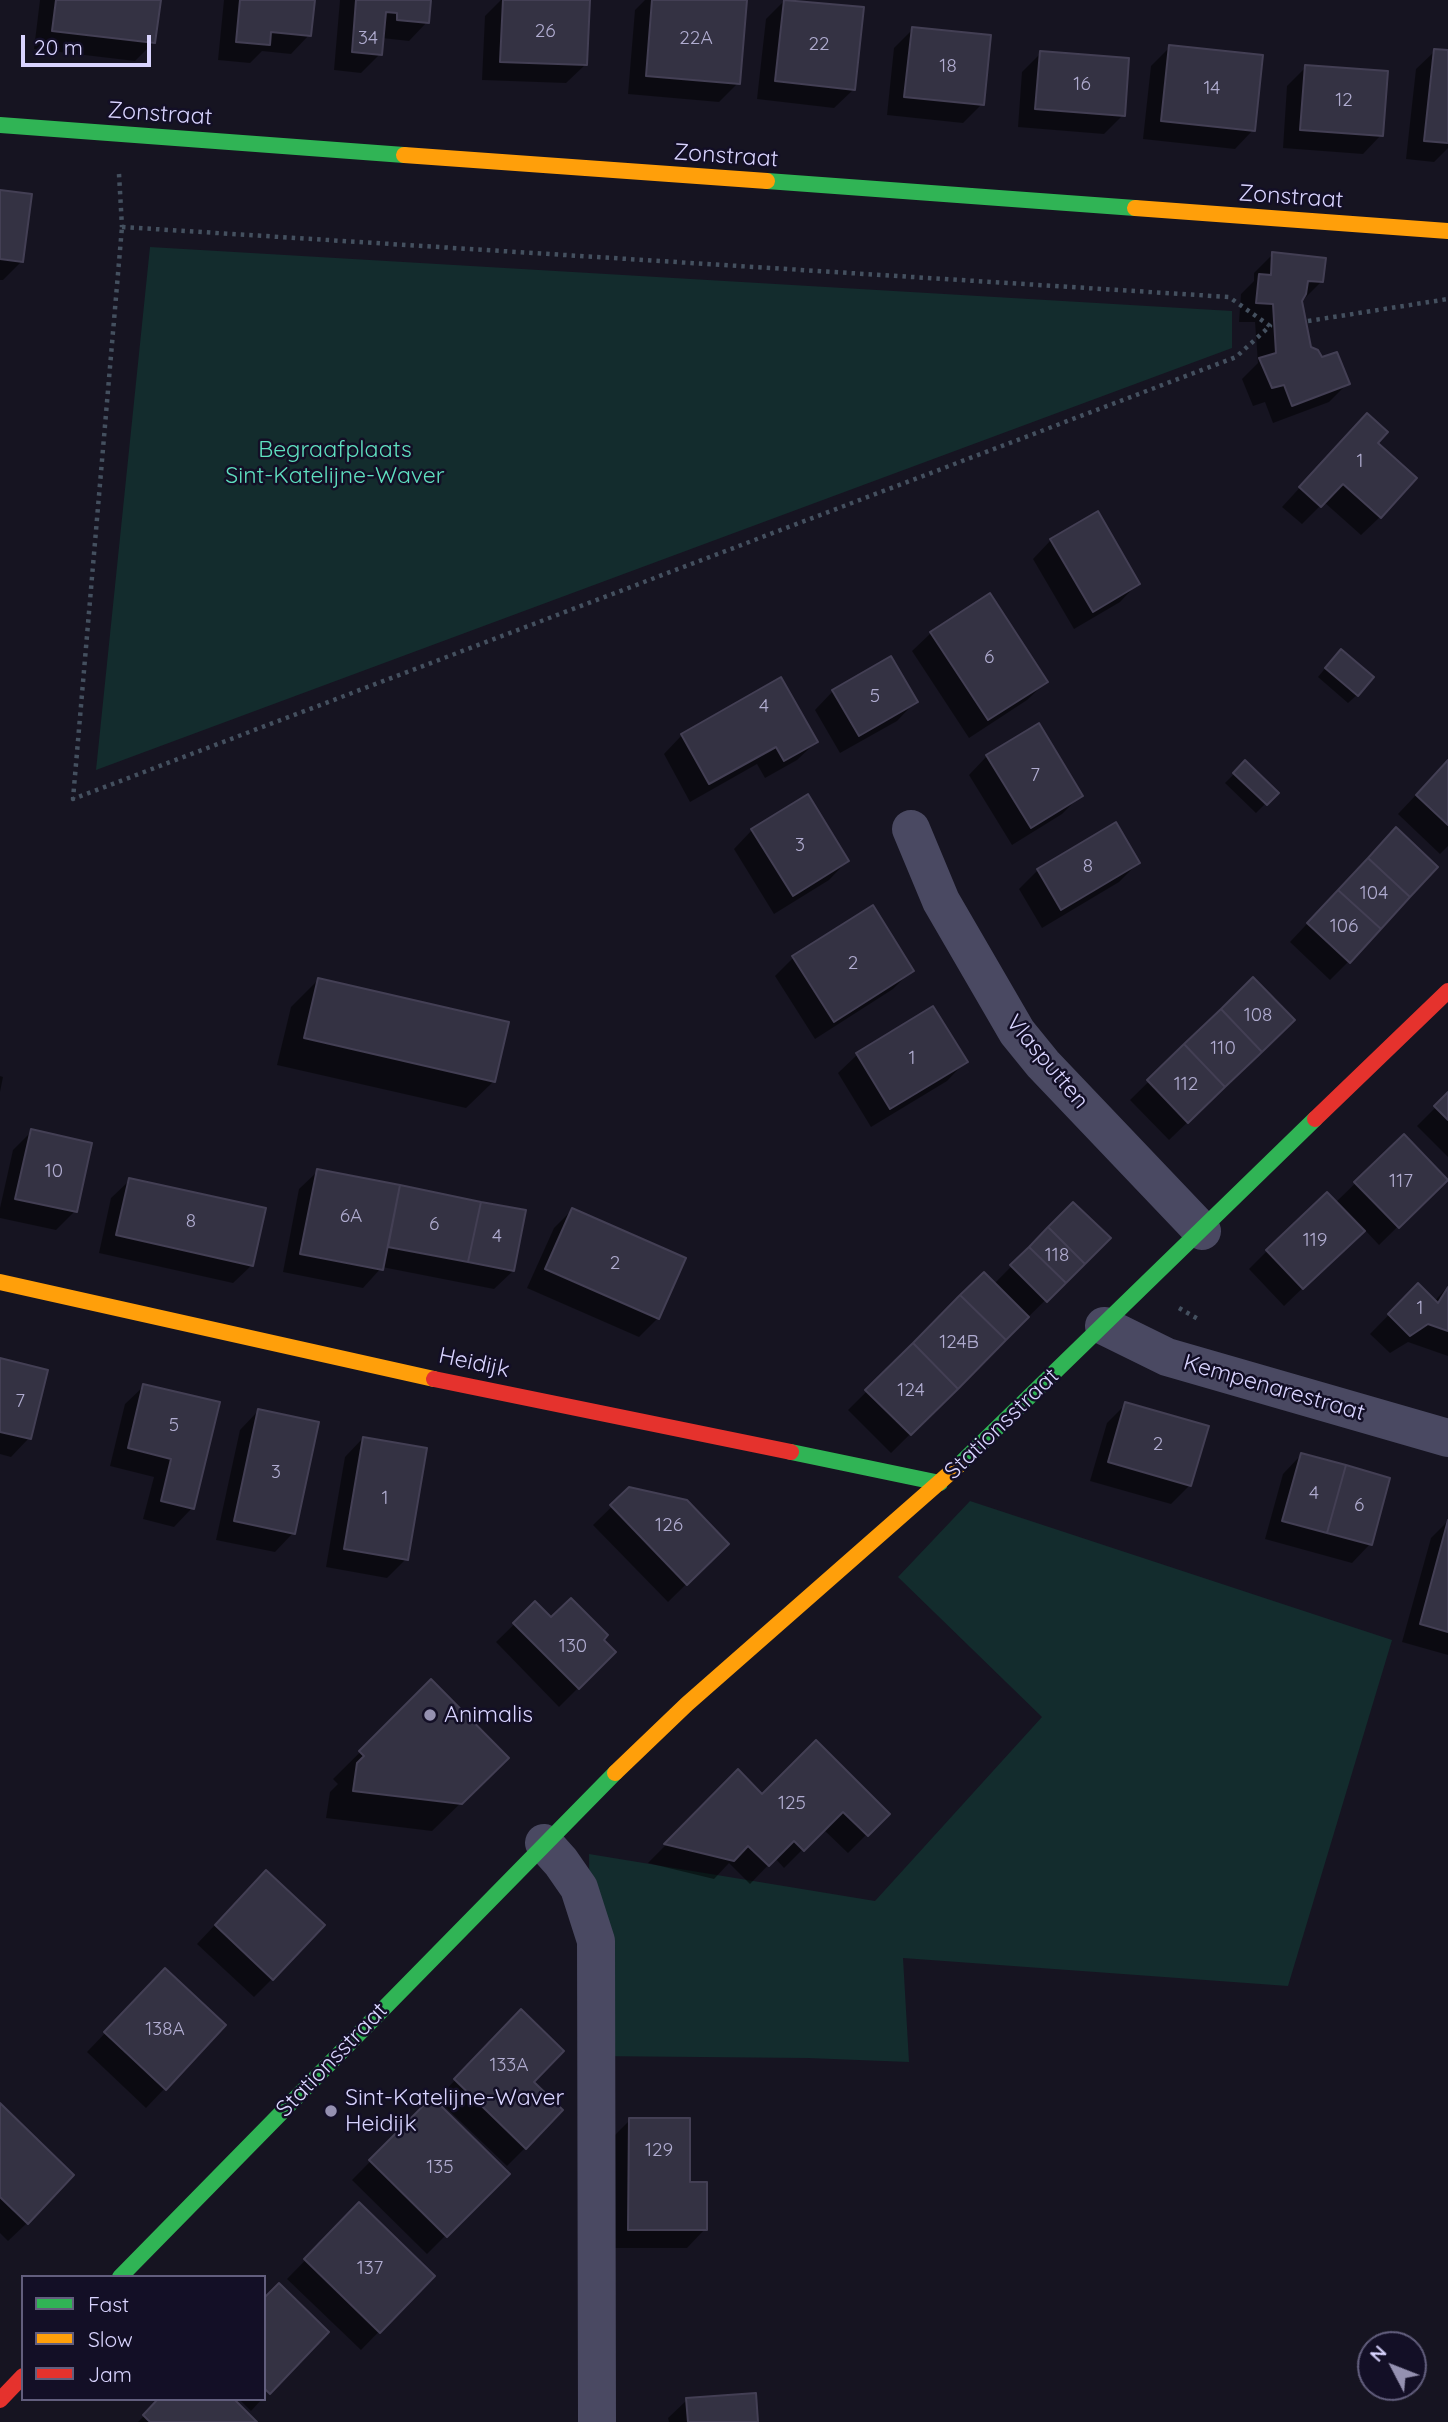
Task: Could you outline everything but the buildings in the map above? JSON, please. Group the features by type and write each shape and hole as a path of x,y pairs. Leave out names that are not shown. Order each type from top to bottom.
{"street":[{"name":"Zonstraat","path":"0,125 1448,231"},
{"name":"Vlasputten","path":"911,829 941,901 1017,1032 1043,1065 1202,1231"},
{"name":"Stationsstraat","path":"122,2275 544,1843 687,1704 940,1483 1448,991"},
{"name":"Heidijk","path":"0,1282 426,1377 940,1483"},
{"name":"Kempenarestraat","path":"1104,1326 1167,1357 1448,1438"},
{"path":"544,1843 579,1888 596,1941 597,2422"},
{"path":"0,2400 21,2378"}],"path":[{"path":"116,134 122,227 73,799 1236,357 1270,326 1229,297 122,227"},
{"path":"1308,321 1448,299"}],"green space":[{"name":"Begraafplaats Sint-Katelijne-Waver","path":"150,247 1232,311 1232,348 96,770"},
{"path":"970,1501 1392,1640 1288,1986 903,1958 909,2062 591,2056 589,1854 875,1901 1042,1717 898,1577"}],"traffic: fast":[{"path":"0,125 404,155"},
{"path":"767,181 1135,208"},
{"path":"959,1465 1315,1119"},
{"path":"791,1452 940,1483"},
{"path":"122,2275 615,1773"}],"traffic: slow":[{"path":"404,155 767,181"},
{"path":"1135,208 1448,231"},
{"path":"0,1282 434,1379"},
{"path":"615,1773 687,1704 959,1465"}],"traffic: jam":[{"path":"1315,1119 1448,991"},
{"path":"434,1379 791,1452"},
{"path":"0,2400 21,2378"}],"place":[{"name":"Animalis","path":"430,1715"},
{"name":"Sint-Katelijne-Waver Heidijk","path":"331,2111"}]}
